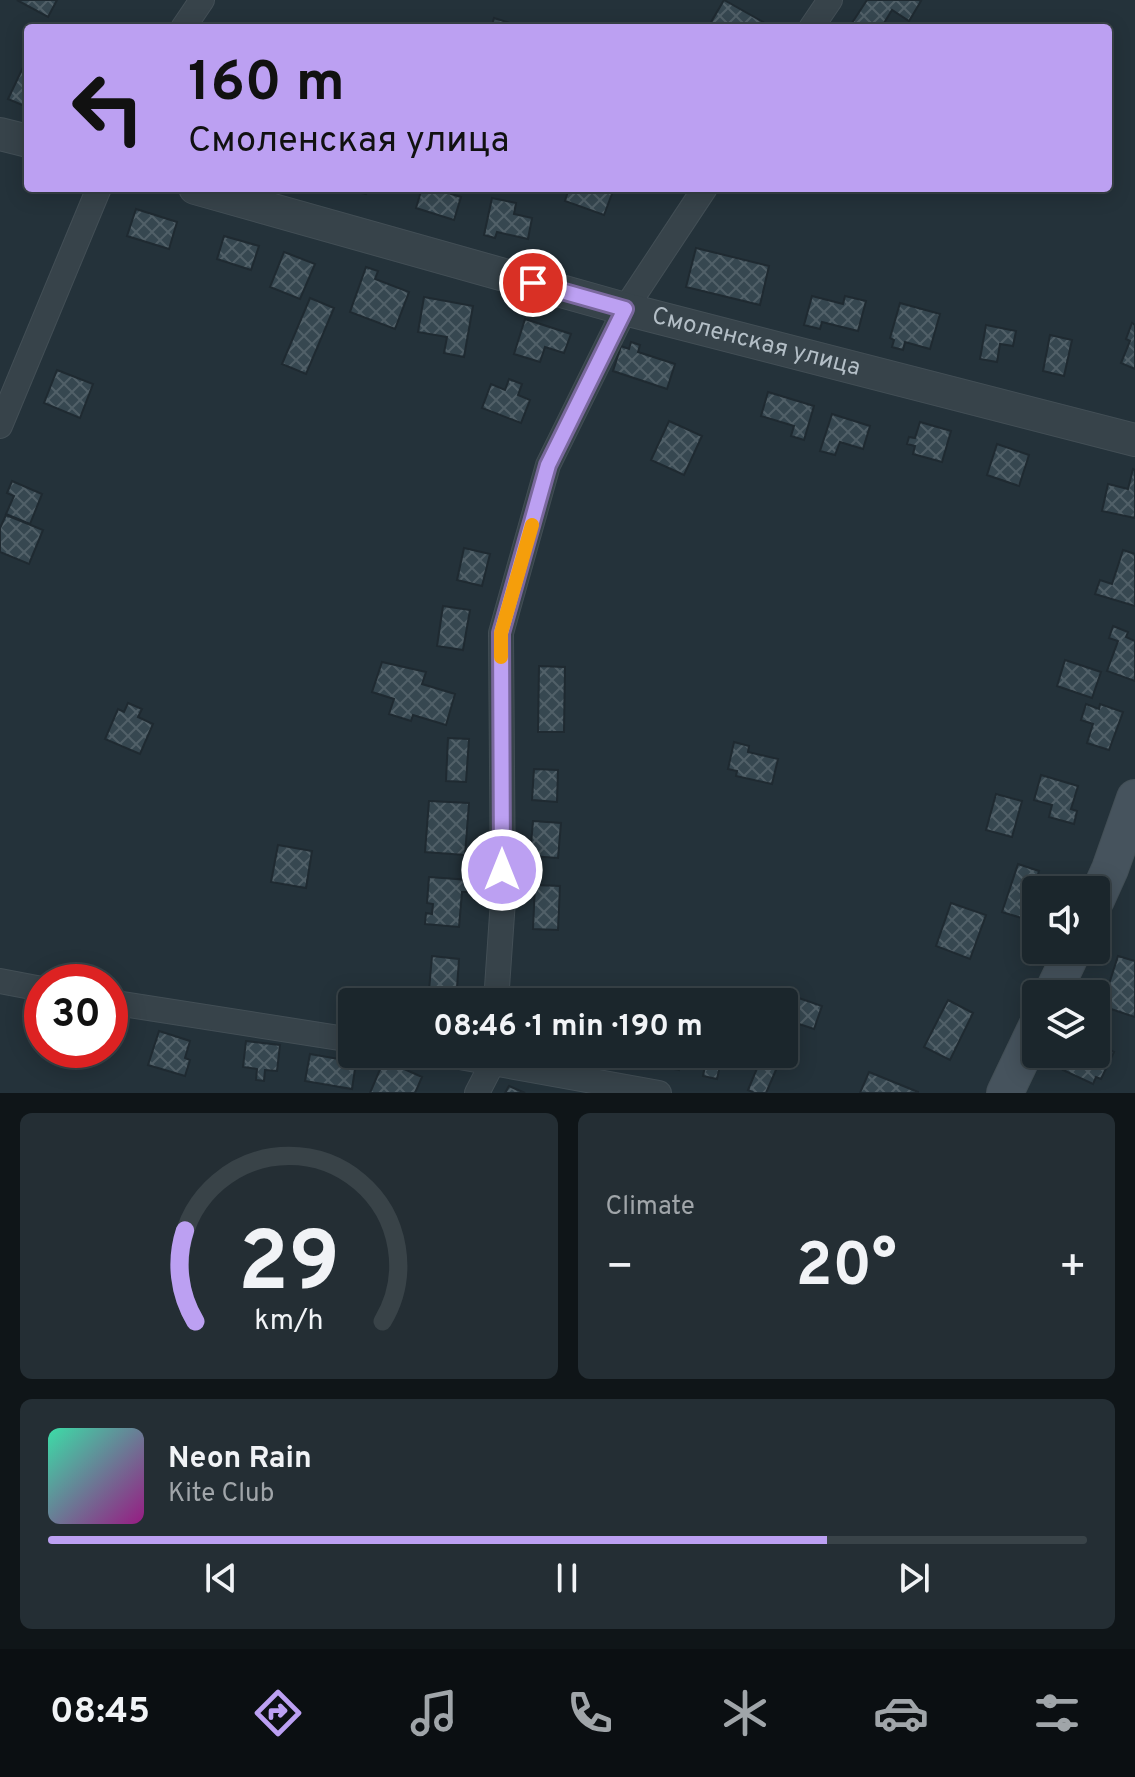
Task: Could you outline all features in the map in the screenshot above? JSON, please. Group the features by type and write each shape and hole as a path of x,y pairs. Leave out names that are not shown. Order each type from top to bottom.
{"main road":[{"path":"1107,876 1135,798"},
{"path":"1005,1093 1022,1057"}],"street":[{"path":"186,24 202,0"},
{"path":"814,24 830,0"},
{"path":"0,134 24,140"},
{"path":"0,426 97,192"},
{"name":"Смоленская улица","path":"209,192 625,309 1135,440"},
{"path":"497,988 503,900 501,633 548,465 625,309 702,192"},
{"path":"0,981 24,986"},
{"path":"128,1005 338,1038"},
{"path":"477,1093 488,1068"},
{"path":"540,1068 659,1093"}],"building":[{"path":"17,0 57,0 48,17"},
{"path":"724,0 763,22 762,24 710,24"},
{"path":"867,0 921,1 909,21 892,10 883,24 851,24"},
{"path":"494,18 513,24 492,24"},
{"path":"24,65 24,106 8,99"},
{"path":"421,192 445,192 461,197 454,220 416,208"},
{"path":"568,192 613,192 604,215 565,201"},
{"path":"492,198 516,203 514,214 532,218 528,239 497,232 495,238 484,235"},
{"path":"136,209 177,222 169,249 127,236"},
{"path":"224,236 259,246 251,270 217,259"},
{"path":"696,248 769,266 760,305 686,287"},
{"path":"284,252 315,264 300,299 270,287"},
{"path":"366,267 378,271 375,279 409,292 395,329 350,312"},
{"path":"812,296 843,304 845,296 866,301 858,331 822,322 820,329 804,325"},
{"path":"424,297 473,306 464,357 444,353 447,337 418,332"},
{"path":"310,298 334,308 306,374 282,364"},
{"path":"900,303 940,314 930,349 905,342 903,350 892,347 894,340 890,338"},
{"path":"525,319 571,334 564,353 545,347 540,362 514,354"},
{"path":"1132,323 1135,325 1135,369 1121,363 1130,341 1126,339"},
{"path":"986,325 1016,331 1013,346 1000,344 997,362 980,359"},
{"path":"1050,335 1072,340 1064,376 1043,371"},
{"path":"631,342 640,345 638,352 675,364 667,389 613,371 621,346 629,349"},
{"path":"57,370 93,384 80,418 44,403"},
{"path":"509,379 522,384 518,395 530,400 521,423 482,408 491,384 505,390"},
{"path":"768,392 814,406 804,440 791,436 794,426 761,416"},
{"path":"832,414 870,426 863,449 840,442 835,455 820,451"},
{"path":"669,421 702,436 684,475 651,460"},
{"path":"920,422 951,431 942,462 913,454 915,446 907,444 909,437 915,438"},
{"path":"997,444 1029,455 1019,486 987,475"},
{"path":"1133,469 1135,518 1102,511 1108,484 1128,489"},
{"path":"12,481 42,494 30,524 6,514 14,496 7,493"},
{"path":"6,515 43,530 29,564 0,552 0,528"},
{"path":"464,548 490,554 482,586 457,580"},
{"path":"1123,550 1135,554 1135,606 1095,594 1100,580 1112,584"},
{"path":"443,606 470,610 463,650 437,646"},
{"path":"1113,626 1128,632 1126,637 1135,641 1135,681 1107,671 1118,641 1109,638"},
{"path":"1065,660 1101,672 1092,698 1057,686"},
{"path":"382,662 426,672 422,684 455,694 446,725 413,715 411,721 389,714 394,699 372,692"},
{"path":"539,666 565,667 564,732 538,732"},
{"path":"128,703 142,709 138,717 153,724 140,754 105,739 118,709 124,712"},
{"path":"1086,704 1099,709 1100,704 1123,712 1109,750 1087,743 1093,724 1081,720"},
{"path":"448,738 469,739 466,782 446,781"},
{"path":"734,742 749,746 748,752 778,759 772,784 736,776 737,771 728,769"},
{"path":"534,769 558,770 557,802 532,800"},
{"path":"1041,775 1078,786 1071,809 1077,811 1074,824 1049,817 1052,805 1034,800"},
{"path":"996,794 1022,801 1012,837 986,830"},
{"path":"429,801 469,803 465,855 425,852"},
{"path":"533,821 561,823 558,858 530,856"},
{"path":"278,845 312,851 306,888 271,882"},
{"path":"1018,864 1039,871 1038,876 1022,876 1022,918 1002,912"},
{"path":"429,877 469,880 468,892 462,892 459,927 425,924 426,913 432,914 433,904 427,903"},
{"path":"535,885 560,886 558,930 533,929"},
{"path":"951,903 986,915 970,959 936,946"},
{"path":"432,956 459,959 457,988 429,988"},
{"path":"1118,956 1135,961 1135,1017 1110,1009 1110,981"},
{"path":"798,998 822,1006 814,1029 798,1024"},
{"path":"948,1000 973,1013 950,1060 924,1047"},
{"path":"159,1031 190,1041 185,1058 190,1060 185,1076 148,1065"},
{"path":"246,1041 280,1045 277,1071 265,1070 264,1081 256,1080 257,1069 243,1067"},
{"path":"310,1054 338,1059 338,1068 355,1068 352,1089 305,1081"},
{"path":"381,1068 402,1068 422,1077 415,1093 370,1093"},
{"path":"705,1068 719,1068 717,1079 703,1076"},
{"path":"757,1068 777,1068 766,1093 748,1090"},
{"path":"1106,1068 1101,1079 1096,1077 1093,1084 1063,1070"},
{"path":"869,1072 918,1092 918,1093 860,1093"},
{"path":"509,1086 525,1093 505,1093"}],"slow traffic":[{"path":"501,657 501,633 532,525"}],"route":[{"path":"502,870 501,633 548,465 625,309 533,283"}]}
